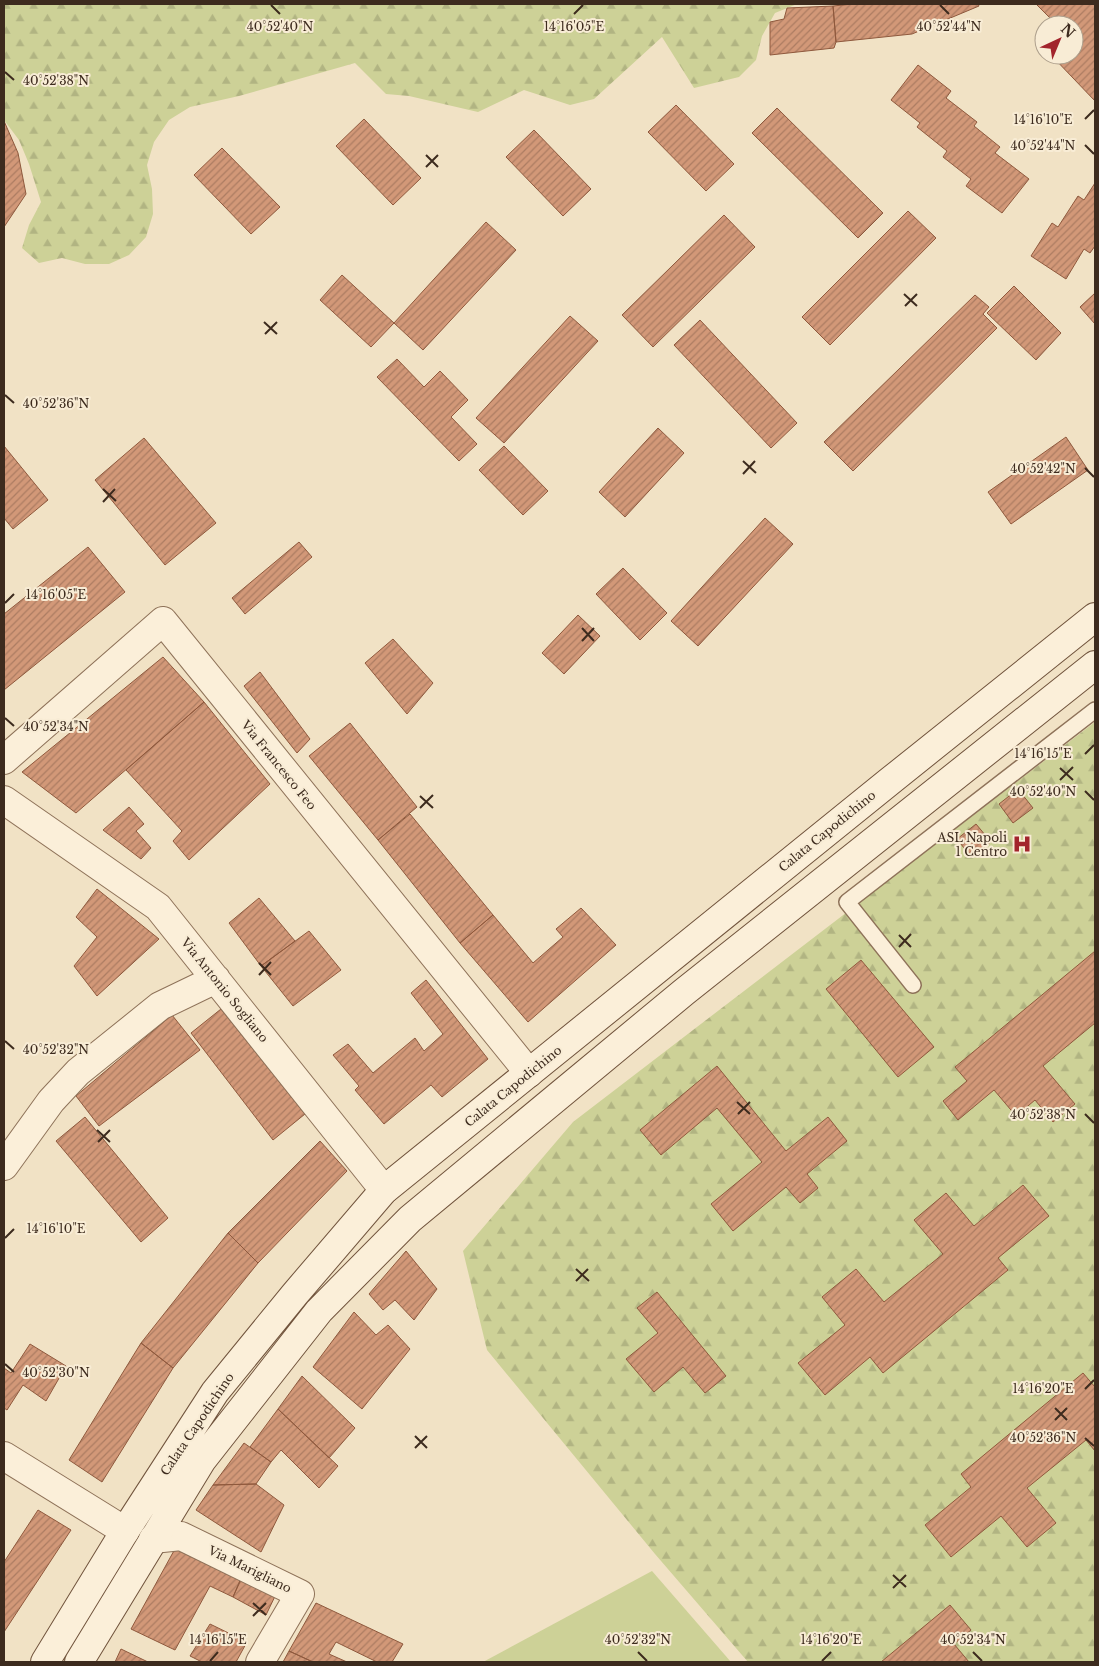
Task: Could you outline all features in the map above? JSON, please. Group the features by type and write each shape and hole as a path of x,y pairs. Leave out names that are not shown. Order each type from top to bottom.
{"main road":[{"name":"Calata Capodichino","path":"45,1662 125,1531 215,1392 295,1294 384,1190 1095,617"},
{"name":"Via Francesco Feo","path":"4,760 163,621 529,1073"},
{"name":"Calata Capodichino","path":"79,1662 202,1460 313,1318 410,1219 684,992 1095,665"},
{"name":"Via Antonio Sogliano","path":"4,800 158,907 384,1190 410,1219"},
{"path":"4,1166 51,1101 78,1072 160,1006 216,979"},
{"path":"5,1459 125,1531 153,1539"},
{"name":"Via Marigliano","path":"153,1539 181,1536 300,1594 260,1662"}],"lane":[{"path":"913,985 847,902 1095,710"}],"green space":[{"path":"4,4 797,4 775,13 762,36 756,60 739,77 694,88 662,37 594,99 570,105 524,90 478,112 409,96 386,94 355,63 239,96 190,107 169,120 154,142 147,165 152,189 153,214 146,237 129,255 109,264 85,264 62,258 39,263 22,248 29,225 41,202 19,140 4,120"},
{"path":"1095,722 1095,1662 748,1662 655,1554 487,1350 463,1251 573,1122"},
{"path":"652,1571 731,1662 483,1662"}],"building":[{"path":"853,4 978,4 979,6 912,34 836,42 833,6"},
{"path":"1036,4 1095,4 1095,101 1061,65 1084,65 1084,15 1047,15"},
{"path":"833,6 836,42 834,48 770,55 770,22 784,19 787,8"},
{"path":"918,65 951,91 946,98 977,122 974,126 1000,147 995,153 1029,179 1002,213 966,186 971,179 943,157 947,151 917,127 920,123 891,100"},
{"path":"676,105 734,164 706,191 648,132"},
{"path":"777,108 883,213 858,238 752,133"},
{"path":"364,119 421,178 393,205 336,146"},
{"path":"4,121 18,153 26,194 4,227"},
{"path":"534,130 591,189 563,216 506,157"},
{"path":"222,148 280,207 251,234 194,175"},
{"path":"1095,183 1095,246 1090,253 1084,249 1066,279 1031,256 1052,223 1058,227 1078,196 1084,200"},
{"path":"908,211 936,238 830,345 802,317"},
{"path":"724,215 755,247 653,347 622,315"},
{"path":"486,222 516,250 423,350 394,323"},
{"path":"342,275 394,323 371,347 320,300"},
{"path":"1014,286 1061,333 1036,360 987,313"},
{"path":"1095,293 1095,324 1080,307"},
{"path":"975,295 989,307 983,314 997,328 853,471 824,442"},
{"path":"570,316 598,341 504,443 476,418"},
{"path":"700,320 797,423 771,448 674,345"},
{"path":"397,359 424,387 440,371 468,400 451,417 477,444 459,461 377,377"},
{"path":"658,428 684,453 625,517 599,492"},
{"path":"1066,437 1088,470 1011,524 988,492"},
{"path":"144,438 216,523 165,565 95,480"},
{"path":"4,446 48,500 13,529 4,518"},
{"path":"504,446 548,491 523,515 479,470"},
{"path":"765,518 793,544 698,646 671,621"},
{"path":"299,542 312,557 245,614 232,598"},
{"path":"88,547 125,592 4,690 4,614"},
{"path":"623,568 667,613 640,640 596,594"},
{"path":"578,615 600,636 564,674 542,653"},
{"path":"393,639 433,683 407,714 365,663"},
{"path":"163,657 204,702 76,813 22,772"},
{"path":"260,672 310,739 297,753 244,686"},
{"path":"204,702 270,784 189,860 173,841 182,831 126,770"},
{"path":"350,723 417,807 378,840 309,756"},
{"path":"1018,789 1033,808 1013,823 999,804"},
{"path":"129,807 144,824 136,831 151,848 141,859 103,830"},
{"path":"410,814 493,915 460,943 378,840"},
{"path":"976,824 991,842 971,857 957,839"},
{"path":"97,889 159,939 97,996 74,966 97,937 76,917"},
{"path":"259,898 295,941 261,966 229,923"},
{"path":"581,908 616,945 528,1022 460,943 493,915 533,963 563,937 556,929"},
{"path":"309,931 341,970 293,1006 261,966"},
{"path":"1095,951 1095,1023 1043,1066 1075,1104 1053,1122 1035,1100 1016,1116 994,1090 958,1120 943,1101 967,1081 955,1067"},
{"path":"861,960 934,1047 898,1077 826,989"},
{"path":"426,980 488,1059 442,1097 431,1085 384,1124 355,1090 359,1086 333,1055 348,1044 373,1073 415,1038 424,1051 443,1034 411,993"},
{"path":"221,1009 305,1114 273,1140 191,1033"},
{"path":"172,1015 200,1050 99,1126 76,1096"},
{"path":"717,1066 786,1151 828,1117 847,1141 807,1174 818,1188 800,1203 786,1187 733,1231 711,1204 762,1162 717,1108 661,1155 640,1130"},
{"path":"85,1117 168,1218 141,1242 56,1141"},
{"path":"320,1141 347,1171 258,1263 228,1233"},
{"path":"1023,1185 1049,1216 998,1258 1008,1270 883,1373 870,1357 825,1395 798,1363 845,1325 822,1297 856,1269 884,1302 943,1254 914,1220 946,1193 974,1226"},
{"path":"228,1233 258,1263 173,1368 141,1343"},
{"path":"406,1251 437,1289 414,1320 395,1300 383,1310 369,1294"},
{"path":"657,1292 726,1376 705,1393 683,1367 654,1392 626,1359 658,1333 637,1308"},
{"path":"354,1312 376,1335 388,1325 410,1349 362,1409 313,1367"},
{"path":"141,1343 173,1368 102,1482 69,1460"},
{"path":"30,1344 66,1366 46,1401 23,1385 7,1410 4,1408 4,1368 11,1373"},
{"path":"1083,1373 1095,1387 1095,1451 1086,1440 1027,1488 1056,1523 1027,1547 1001,1516 951,1557 925,1525 971,1487 961,1474"},
{"path":"302,1376 355,1428 329,1458 278,1409"},
{"path":"278,1409 338,1466 319,1488 281,1450 271,1462 250,1447"},
{"path":"244,1443 271,1462 256,1484 213,1485"},
{"path":"256,1484 284,1505 261,1552 196,1510 213,1485"},
{"path":"38,1510 71,1530 4,1632 4,1562"},
{"path":"176,1547 241,1578 233,1597 210,1586 175,1650 131,1629"},
{"path":"244,1573 278,1590 266,1615 233,1597"},
{"path":"316,1603 403,1644 392,1662 377,1662 336,1642 329,1654 347,1662 313,1662 289,1651"},
{"path":"950,1605 971,1630 954,1644 969,1662 881,1662"},
{"path":"210,1624 247,1642 236,1662 202,1662 190,1656"},
{"path":"121,1649 148,1662 115,1662"},
{"path":"289,1651 313,1662 283,1662"}],"place":[{"name":"ASL Napoli 1 Centro","path":"1022,844"}]}
